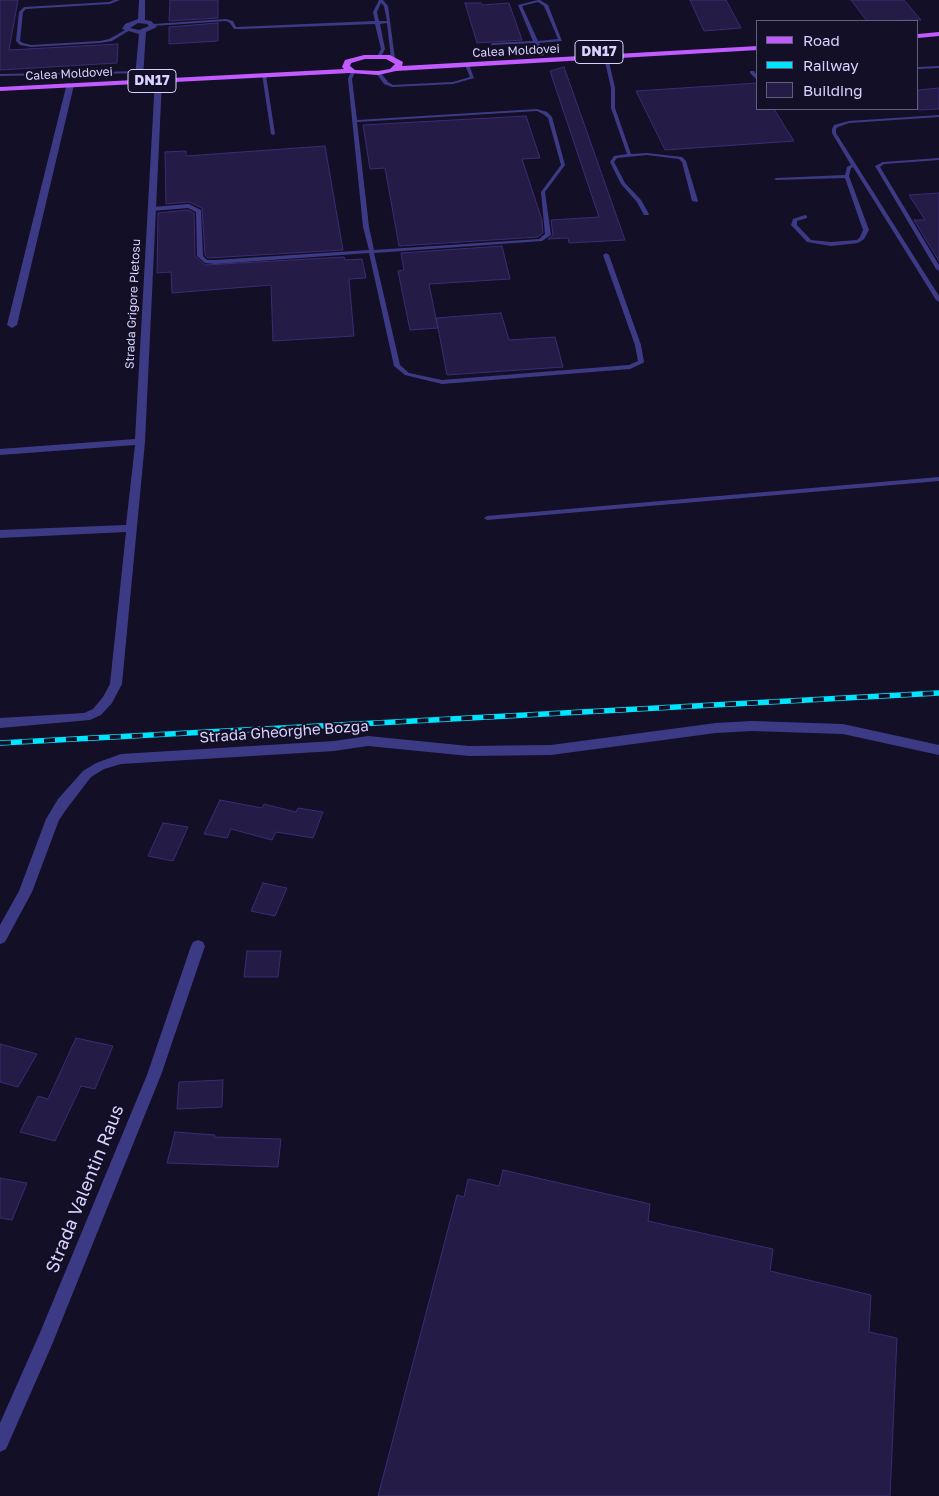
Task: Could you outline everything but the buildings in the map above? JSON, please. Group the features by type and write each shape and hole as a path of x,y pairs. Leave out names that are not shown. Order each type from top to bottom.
{"main road":[{"path":"919,36 939,34"},
{"path":"919,41 939,41"},
{"name":"Calea Moldovei","path":"0,89 351,71 378,73 396,63 756,44"},
{"name":"Calea Moldovei","path":"0,85 140,75 304,68 348,62 364,57 379,57 396,63 467,65 756,48"},
{"path":"348,62 346,67 351,71"}],"street":[{"path":"141,21 142,0"},
{"path":"141,21 153,25 143,32 128,30 126,25 141,21"},
{"path":"140,75 143,32"},
{"name":"Strada Grigore Pletosu","path":"0,723 76,719 97,712 108,700 116,684 140,442 158,81"},
{"path":"12,325 70,86"},
{"path":"0,452 140,442"},
{"path":"0,534 131,528"},
{"name":"Strada Gheorghe Bozga","path":"0,938 25,892 53,819 63,803 87,774 100,766 121,759 334,746 368,741 512,752 551,750 716,728 752,726 843,729 939,750"},
{"name":"Strada Valentin Raus","path":"0,1443 45,1340 154,1075 198,946"}],"lane":[{"path":"118,0 110,3 25,8 21,12 18,41 31,46 100,42 110,40 128,30"},
{"path":"379,57 383,50 375,12 381,0 386,6 396,63"},
{"path":"493,44 536,42 555,41 561,38 546,4 539,1 524,2 520,5 536,42 542,55"},
{"path":"153,25 226,20 232,22 235,28 241,28 389,22"},
{"path":"606,57 613,88 613,108 629,154"},
{"path":"378,73 386,83 392,86 453,83 472,78 467,65"},
{"path":"919,68 939,67"},
{"path":"351,71 350,79 366,227 397,366 407,374 421,379 442,382 630,367 641,362 638,344 606,255"},
{"path":"752,72 756,77"},
{"path":"0,75 140,75"},
{"path":"264,75 273,134"},
{"path":"152,209 189,206 199,211 200,256 205,261 540,240 548,235 543,192 562,165 550,117 545,112 537,110 355,121"},
{"path":"939,116 848,122 836,126 834,133 939,300"},
{"path":"646,214 639,201 623,184 612,162 616,157 629,154 680,158 684,162 695,201"},
{"path":"939,159 883,162 876,166 939,269"},
{"path":"805,217 795,220 794,225 809,241 832,244 858,241 862,238 866,230 847,176 849,167 855,165"},
{"path":"776,179 847,176"},
{"path":"487,518 939,479"}],"railway":[{"path":"0,743 939,693"}]}
